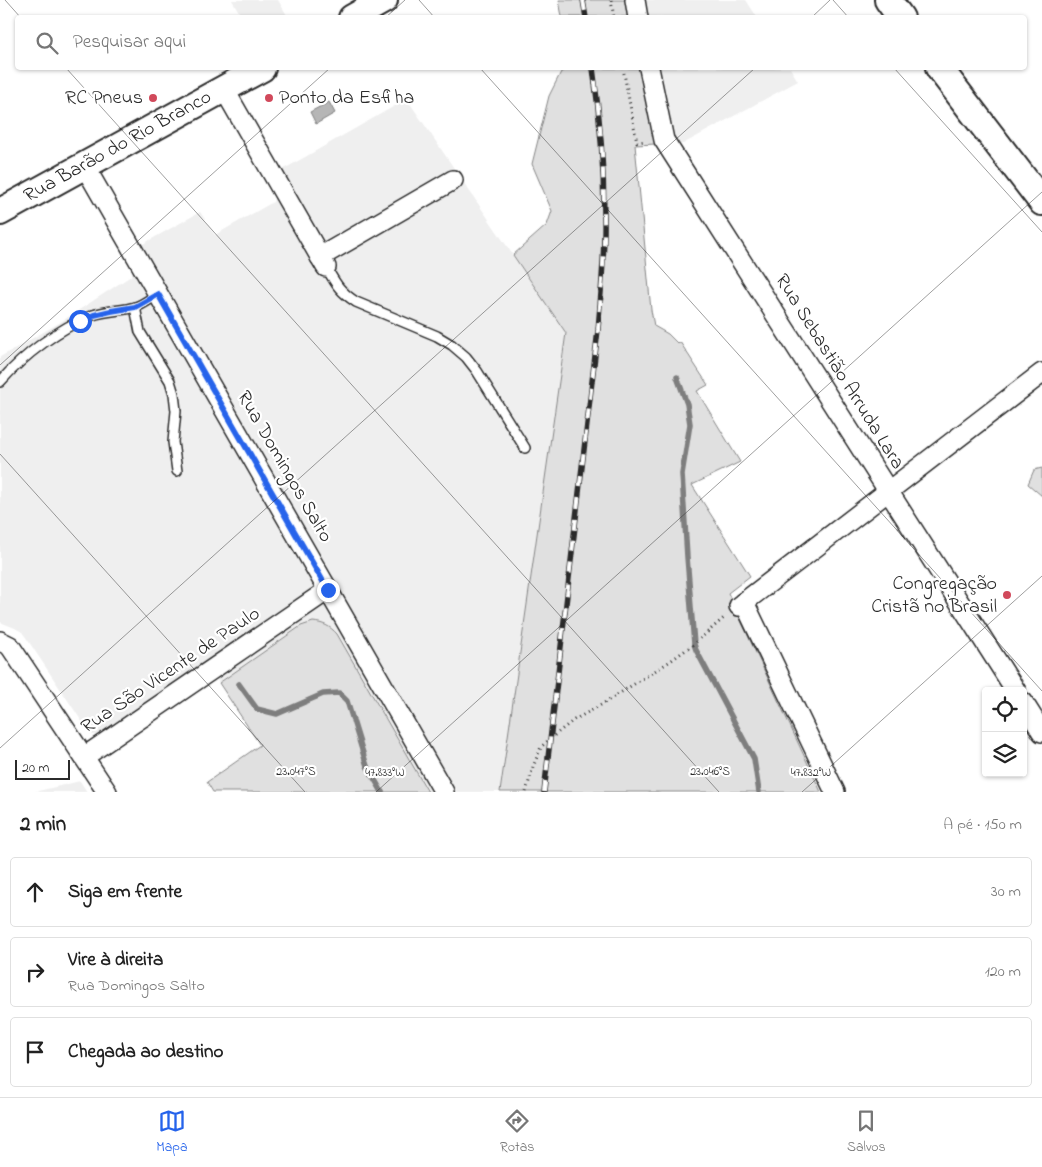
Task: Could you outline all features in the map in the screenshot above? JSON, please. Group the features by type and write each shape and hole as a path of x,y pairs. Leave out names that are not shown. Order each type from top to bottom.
{"main road":[{"path":"357,15 384,0"},
{"path":"888,0 900,15"},
{"name":"Rua Barão do Rio Branco","path":"0,212 258,70"},
{"path":"942,70 1042,202"}],"street":[{"path":"635,0 638,15"},
{"name":"Rua Sebastião Arruda Lara","path":"649,70 664,140 1013,687"},
{"path":"224,89 323,262 453,180"},
{"name":"Rua Domingos Salto","path":"84,166 444,792"},
{"path":"834,792 742,604 1042,373"},
{"name":"Rua São Vicente de Paulo","path":"0,640 10,646 84,757 328,590"},
{"path":"1027,708 1042,732"},
{"path":"84,757 107,792"}],"lane":[{"path":"323,262 339,289 351,299 437,336 452,345 466,357 477,371 525,448"},
{"path":"0,382 38,347 63,330 94,315 135,307 158,294"},
{"path":"135,307 140,332 170,381 174,394 176,411 173,442 177,471"}],"path":[{"path":"611,0 614,15"},
{"path":"623,70 637,142 654,141"},
{"path":"526,792 533,767 542,747 551,738 574,720 669,662 742,604"}],"shaded area":[{"path":"232,0 278,0 287,15 241,15"},
{"path":"559,0 626,0 630,15 562,15"},
{"path":"626,0 746,0 756,15 630,15"},
{"path":"564,70 640,70 656,144 635,145 654,326 668,334 677,343 680,342 708,385 697,391 740,462 692,485 750,576 728,593 821,792 500,792 566,333 513,255 547,225 552,211 532,164 549,96 561,72"},
{"path":"640,70 791,70 798,81 683,144 656,144"},
{"path":"407,99 566,333 500,792 428,792 337,634 301,626 219,683 205,661 96,735 91,735 22,632 0,622 0,357 59,323 131,276 141,245 200,212 215,235 273,202 284,169"},
{"path":"329,102 335,113 316,124 310,112"},
{"path":"1042,468 1042,496 1028,484 1034,470"},
{"path":"313,622 326,625 337,634 428,792 213,792 207,782 260,745 219,683 301,626"},
{"path":"80,781 87,792 34,792 51,788"}],"waterway":[{"path":"677,377 687,404 690,424 682,474 694,644 754,759 759,792"},
{"path":"239,684 257,709 277,714 323,694 339,693 347,701 367,766 382,792"}],"railway":[{"path":"583,0 586,15"},
{"path":"544,792 598,330 602,273 604,230 603,179 600,123 593,70"}],"place":[{"name":"RC Pneus","path":"153,98"},
{"name":"Ponto da Esfiha","path":"269,98"},
{"name":"Congregação Cristã no Brasil","path":"1007,595"}],"route":[{"path":"80,321 94,315 135,307 158,294 328,590"}]}
